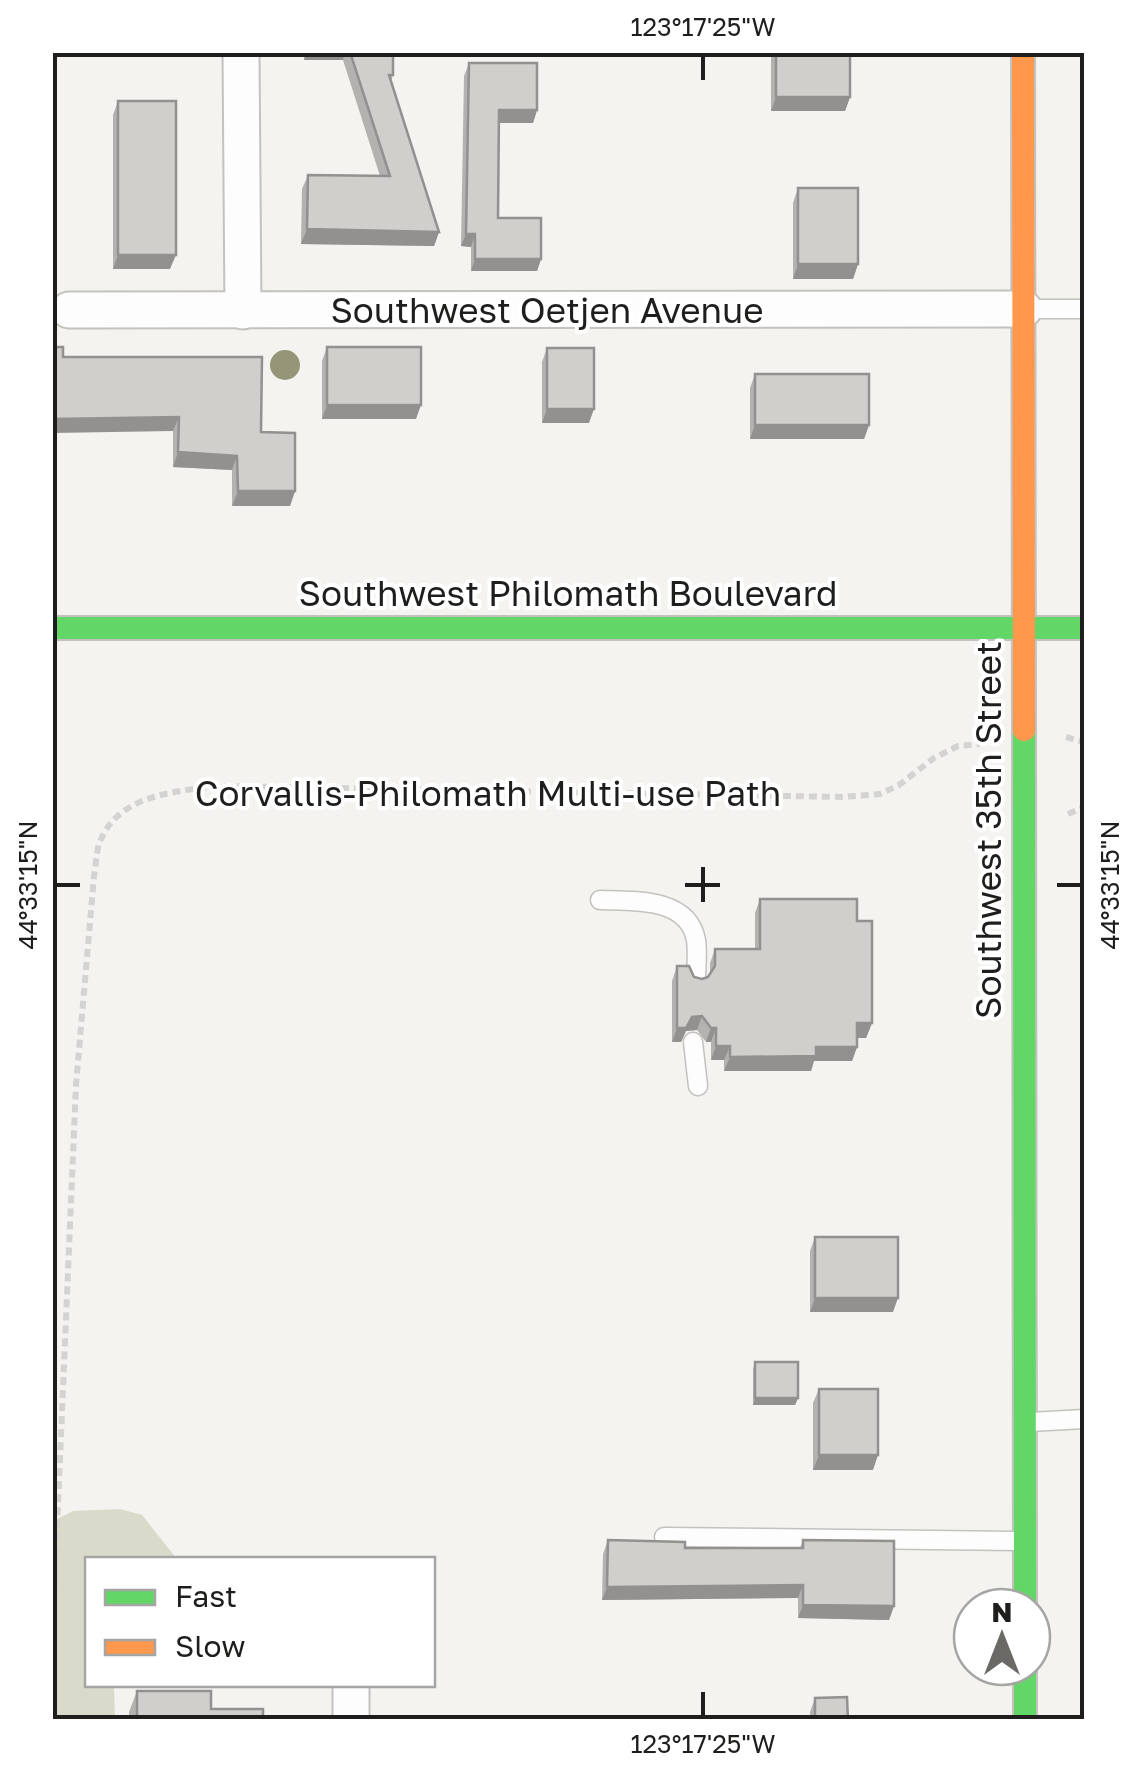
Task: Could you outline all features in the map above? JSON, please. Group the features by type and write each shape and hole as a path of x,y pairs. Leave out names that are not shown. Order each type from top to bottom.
{"main road":[{"name":"Southwest 35th Street","path":"1023,52 1025,1587"},
{"name":"Southwest Philomath Boulevard","path":"52,628 1084,628"},
{"path":"1025,1687 1025,1720"}],"street":[{"path":"242,52 243,311"},
{"name":"Southwest Oetjen Avenue","path":"69,310 1024,309"},
{"path":"351,1687 351,1720"}],"lane":[{"path":"1024,309 1084,309"},
{"path":"600,900 652,902 679,913 696,938 696,981"},
{"path":"693,1042 698,1086"},
{"path":"1025,1422 1084,1419"},
{"path":"664,1537 1025,1541"}],"path":[{"name":"Corvallis-Philomath Multi-use Path","path":"52,1645 76,1085 94,876 100,843 114,820 131,805 147,798 216,786 862,796 900,786 934,758 958,746 1061,736 1084,742"}],"shaded area":[{"path":"120,1509 142,1515 175,1557 85,1557 85,1687 114,1687 115,1719 53,1719 53,1521 73,1511"}],"building":[{"path":"350,52 393,52 393,75 389,75 439,232 307,229 308,175 390,176"},
{"path":"776,52 850,52 850,97 776,97"},
{"path":"469,63 537,63 537,110 499,110 498,218 541,218 541,259 475,259 475,234 466,234"},
{"path":"118,101 176,101 176,255 118,255"},
{"path":"798,188 858,188 858,264 798,264"},
{"path":"52,347 63,347 63,357 262,357 261,432 295,433 295,491 238,491 237,456 178,452 179,417 52,419"},
{"path":"327,347 421,347 421,405 327,405"},
{"path":"547,348 594,348 594,409 547,409"},
{"path":"755,374 869,374 869,425 755,425"},
{"path":"760,899 857,899 857,921 872,921 872,1023 857,1023 857,1047 816,1047 816,1056 730,1057 730,1046 716,1046 716,1028 711,1028 702,1016 692,1017 686,1028 677,1028 677,966 689,966 694,977 702,979 715,966 715,949 760,949"},
{"path":"815,1237 898,1237 898,1298 815,1298"},
{"path":"755,1362 798,1362 798,1398 755,1398"},
{"path":"819,1389 878,1389 878,1455 819,1455"},
{"path":"608,1540 685,1542 685,1548 803,1548 803,1540 894,1541 894,1606 803,1605 803,1585 607,1587"},
{"path":"137,1691 211,1691 211,1709 263,1709 263,1720 137,1720"},
{"path":"847,1697 848,1720 815,1720 815,1698"}],"traffic: fast":[{"path":"52,628 1084,628"},
{"path":"1024,730 1025,1587"},
{"path":"1025,1687 1025,1720"}],"traffic: slow":[{"path":"1023,52 1024,730"}]}
